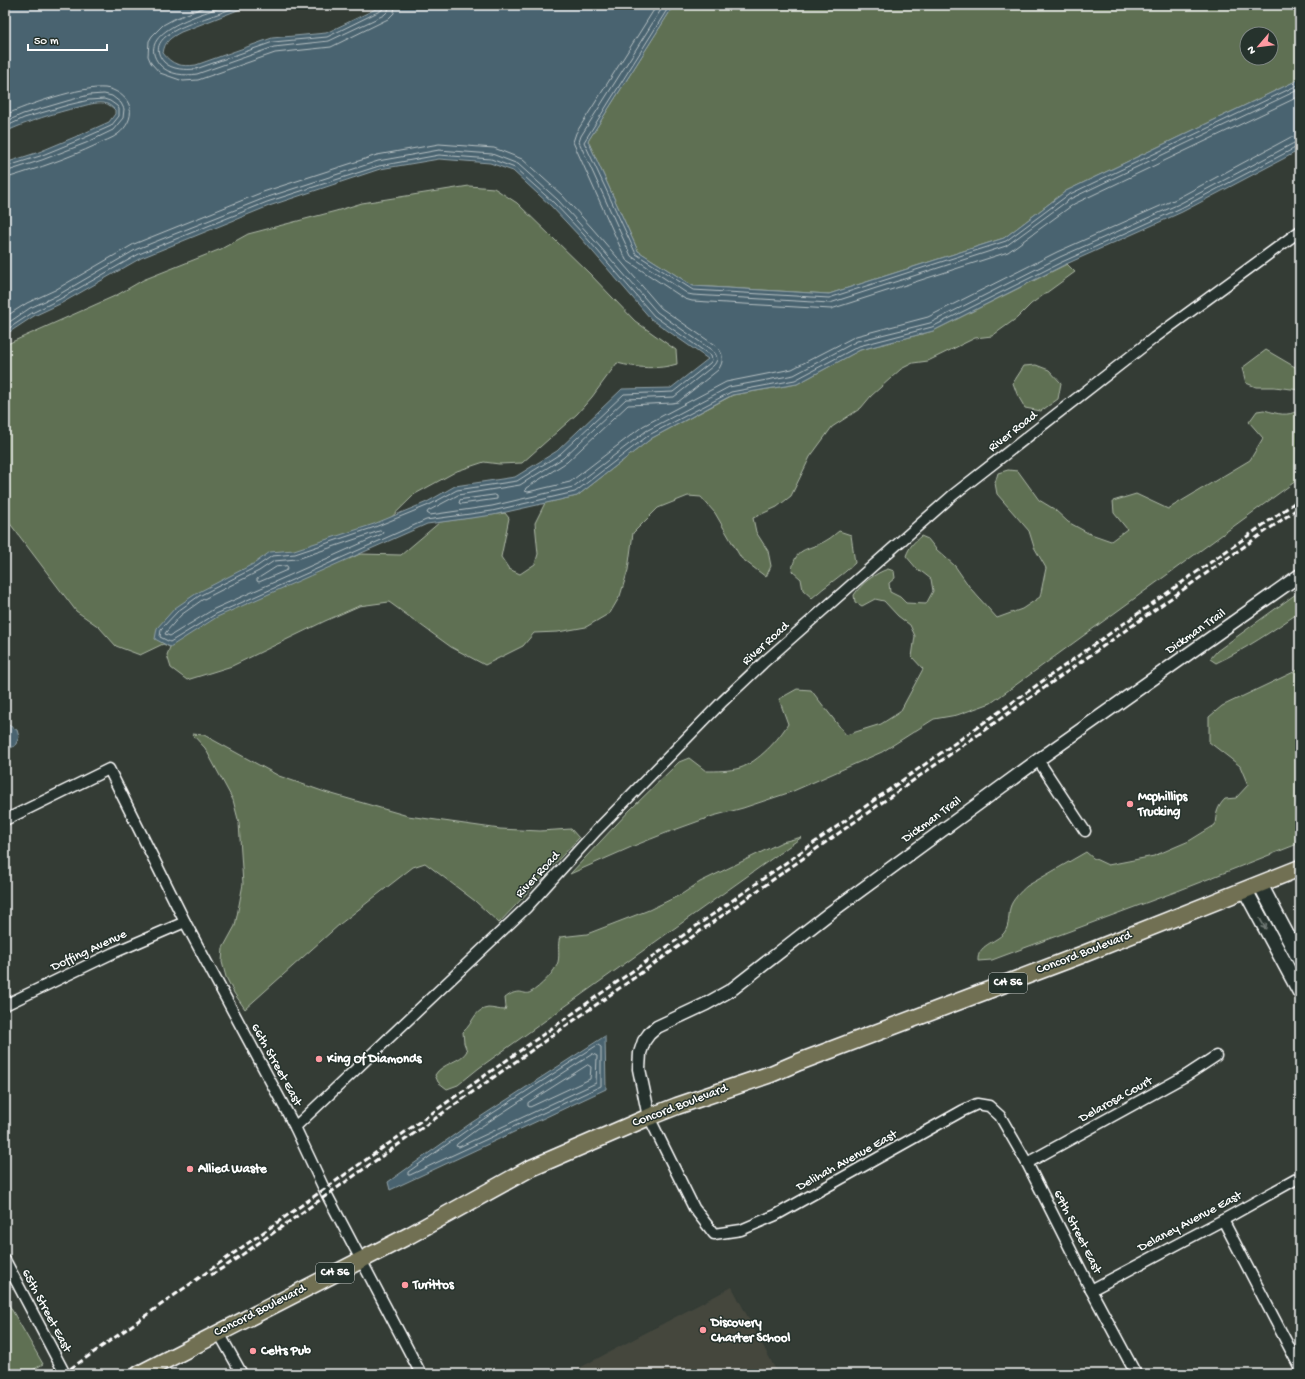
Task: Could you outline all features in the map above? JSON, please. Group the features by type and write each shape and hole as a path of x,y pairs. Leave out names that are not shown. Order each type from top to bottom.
{"main road":[{"name":"CH 56","path":"1245,890 1300,868"},
{"path":"1260,884 1300,960"},
{"name":"Concord Boulevard","path":"139,1374 410,1235 529,1169 677,1106 771,1074 799,1062 1082,955 1245,890"},
{"path":"1245,890 1300,992"}],"street":[{"name":"River Road","path":"295,1127 527,907 602,826 723,701 764,663 953,495 1154,338 1300,231"},
{"name":"Dickman Trail","path":"649,1117 639,1069 640,1053 649,1034 657,1027 706,1004 731,990 831,912 1038,760 1300,575"},
{"path":"1038,760 1085,831"},
{"name":"66th Street East","path":"5,820 109,769 186,922 295,1127 324,1189 421,1374"},
{"name":"Doffing Avenue","path":"5,1005 113,953 186,922"},
{"name":"Delarosa Court","path":"1027,1163 1187,1075 1216,1056"},
{"name":"Delihah Avenue East","path":"649,1117 694,1208 714,1234 741,1230 776,1215 962,1111 977,1104 989,1106"},
{"name":"69th Street East","path":"989,1106 1000,1116 1027,1163 1091,1290 1136,1374"},
{"name":"Delaney Avenue East","path":"1091,1290 1223,1220 1300,1177"},
{"path":"1223,1220 1300,1368"},
{"name":"65th Street East","path":"5,1260 65,1374"},
{"path":"219,1333 242,1374"}],"shaded area":[{"name":"Discovery Charter School","path":"732,1287 778,1374 568,1374"}],"green space":[{"path":"674,5 1300,5 1300,79 1066,191 1004,238 829,294 693,286 638,251 588,141"},
{"path":"469,186 494,188 517,203 590,274 635,321 676,350 677,364 647,368 617,363 592,397 577,414 522,463 499,464 484,462 457,471 415,494 349,559 360,554 401,555 440,522 505,513 509,518 501,557 509,569 520,574 535,564 538,554 535,523 545,503 577,496 652,438 733,395 797,384 860,350 933,331 1067,264 1075,272 1031,304 1017,318 992,336 975,338 928,361 913,363 901,369 871,396 861,408 832,427 810,457 791,496 777,507 753,518 756,532 768,551 771,566 766,577 741,558 715,513 701,497 688,496 658,508 633,533 628,570 620,596 610,613 586,627 558,632 534,633 523,646 485,665 451,647 389,602 359,606 232,666 187,680 171,668 167,655 170,647 163,644 140,655 116,646 99,627 76,611 5,517 5,345 117,295 143,280 221,249 248,234 362,203"},
{"path":"1266,350 1295,367 1300,362 1300,390 1274,387 1256,387 1246,383 1242,368"},
{"path":"1036,365 1049,370 1061,383 1058,399 1041,411 1025,408 1013,383 1024,366"},
{"path":"1264,410 1278,414 1291,414 1300,410 1300,478 991,703 957,715 934,719 882,752 791,792 713,816 666,833 570,874 630,810 679,762 689,758 706,771 723,771 740,768 754,761 774,743 788,724 779,699 797,689 811,690 846,735 881,724 900,712 923,669 912,657 915,636 910,625 898,616 884,601 875,599 862,606 855,602 854,595 869,579 888,569 894,571 895,578 889,583 890,592 900,597 906,603 926,604 933,591 931,579 917,569 906,556 912,545 921,536 928,539 936,549 955,566 971,589 997,618 1022,609 1040,597 1046,568 1034,547 1029,531 997,494 995,483 998,473 1008,470 1018,471 1039,500 1054,509 1068,522 1088,533 1111,541 1127,529 1114,513 1113,501 1136,494 1168,509 1250,460 1263,438 1249,422 1257,411"},
{"path":"839,531 851,535 855,563 812,598 803,590 801,579 792,571 796,557 804,550 827,540"},
{"path":"1300,591 1300,612 1227,658 1216,663 1210,659 1217,651"},
{"path":"1300,669 1300,843 1175,892 992,960 978,961 980,951 1006,930 1011,905 1022,890 1086,852 1093,858 1108,865 1154,856 1189,841 1215,825 1217,811 1222,802 1225,799 1236,798 1248,785 1240,766 1209,742 1209,717 1222,706"},
{"path":"192,734 204,735 279,776 325,792 408,816 500,829 540,831 571,829 579,838 499,923 475,901 425,863 413,867 340,924 245,1009 234,993 226,977 222,962 223,948 235,926 243,884 239,823 233,800 205,748"},
{"path":"802,837 479,1068 458,1085 447,1089 438,1082 435,1075 438,1071 460,1058 467,1051 464,1043 463,1032 479,1011 488,1008 505,1010 505,998 519,992 531,992 543,983 551,974 558,962 560,937 587,934 649,910 682,894 700,882 782,842"},
{"path":"5,1298 43,1364 26,1374 5,1374"}],"water":[{"path":"5,5 251,5 181,32 169,40 163,53 173,63 186,66 196,65 272,38 326,33 384,5 674,5 588,141 638,251 693,286 829,294 1004,238 1066,191 1300,79 1300,150 1182,212 1064,265 933,331 860,350 797,384 732,395 652,438 577,496 493,515 427,524 217,617 170,647 155,639 157,628 175,608 197,593 255,563 270,552 294,550 374,524 427,502 455,486 515,477 557,451 622,389 671,388 708,359 651,319 581,238 551,206 513,171 490,163 439,159 380,169 269,206 141,258 62,303 34,316 5,335 5,163 39,152 109,122 115,114 115,110 106,103 92,104 60,112 23,124 5,132"},
{"path":"5,723 17,730 19,737 15,746 5,750"},
{"path":"605,1036 606,1089 390,1190 388,1182 471,1123"}],"railway":[{"path":"63,1374 1300,499"},
{"path":"211,1275 327,1195 1300,507"}],"place":[{"name":"Mcphillips Trucking","path":"1130,804"},
{"name":"King Of Diamonds","path":"319,1059"},
{"name":"Allied Waste","path":"190,1169"},
{"name":"Turittos","path":"405,1285"},
{"name":"Discovery Charter School","path":"703,1330"},
{"name":"Celts Pub","path":"253,1351"}]}
